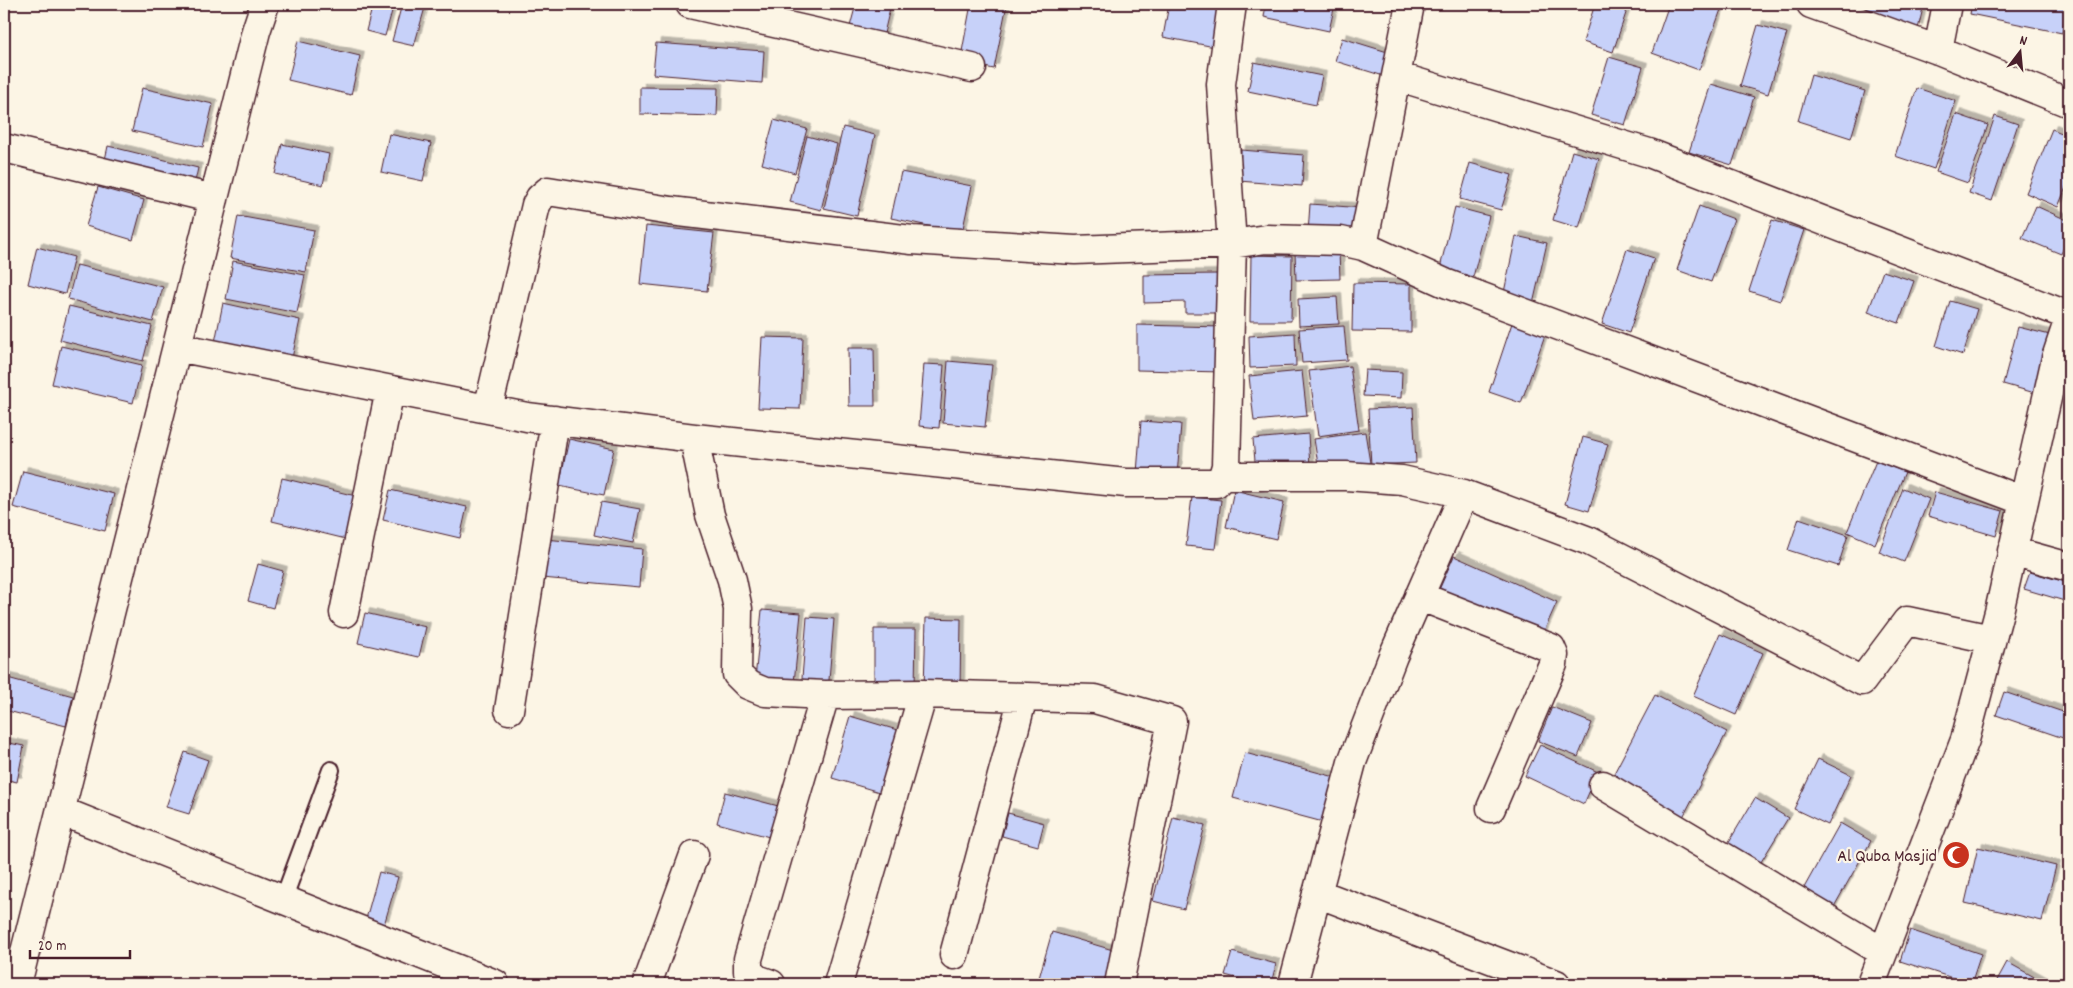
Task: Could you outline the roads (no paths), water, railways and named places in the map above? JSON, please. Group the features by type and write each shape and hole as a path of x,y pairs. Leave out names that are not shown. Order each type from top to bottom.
{"street":[{"path":"6,984 20,972 256,31 265,4"},
{"path":"690,4 972,68"},
{"path":"177,347 488,409 555,420 694,438 1126,483 1216,483 1223,476 1226,466 1232,244 1221,84 1232,4"},
{"path":"1363,246 1410,4"},
{"path":"1811,4 1938,50 2069,103"},
{"path":"1938,50 1947,4"},
{"path":"1396,76 1649,153 2069,318 2056,358 2024,501 1965,740 1871,984"},
{"path":"4,148 214,199"},
{"path":"488,409 536,205 540,198 548,191 671,211 912,240 1075,250 1232,244 1266,239 1341,241 1363,246 1445,283 2024,501"},
{"path":"344,613 390,390"},
{"path":"509,710 555,420"},
{"path":"694,438 710,515 732,580 738,609 737,674 748,685 765,692 825,695 924,694 1095,699 1172,721 1120,984"},
{"path":"1223,476 1346,476 1393,479 1464,494 1589,541 1862,681 1907,622 1991,639"},
{"path":"1293,984 1352,762 1419,596 1464,494"},
{"path":"2012,551 2069,566"},
{"path":"1419,596 1551,648 1554,656 1553,664 1491,808"},
{"path":"838,984 924,694"},
{"path":"771,984 757,979 748,971 748,959 825,695"},
{"path":"954,955 1023,697"},
{"path":"1603,785 1883,952"},
{"path":"60,811 495,984"},
{"path":"646,984 694,855"},
{"path":"1318,892 1516,977 1556,984"}],"lane":[{"path":"283,900 330,770"}],"place":[{"name":"Al Quba Masjid","path":"1956,855"}]}
